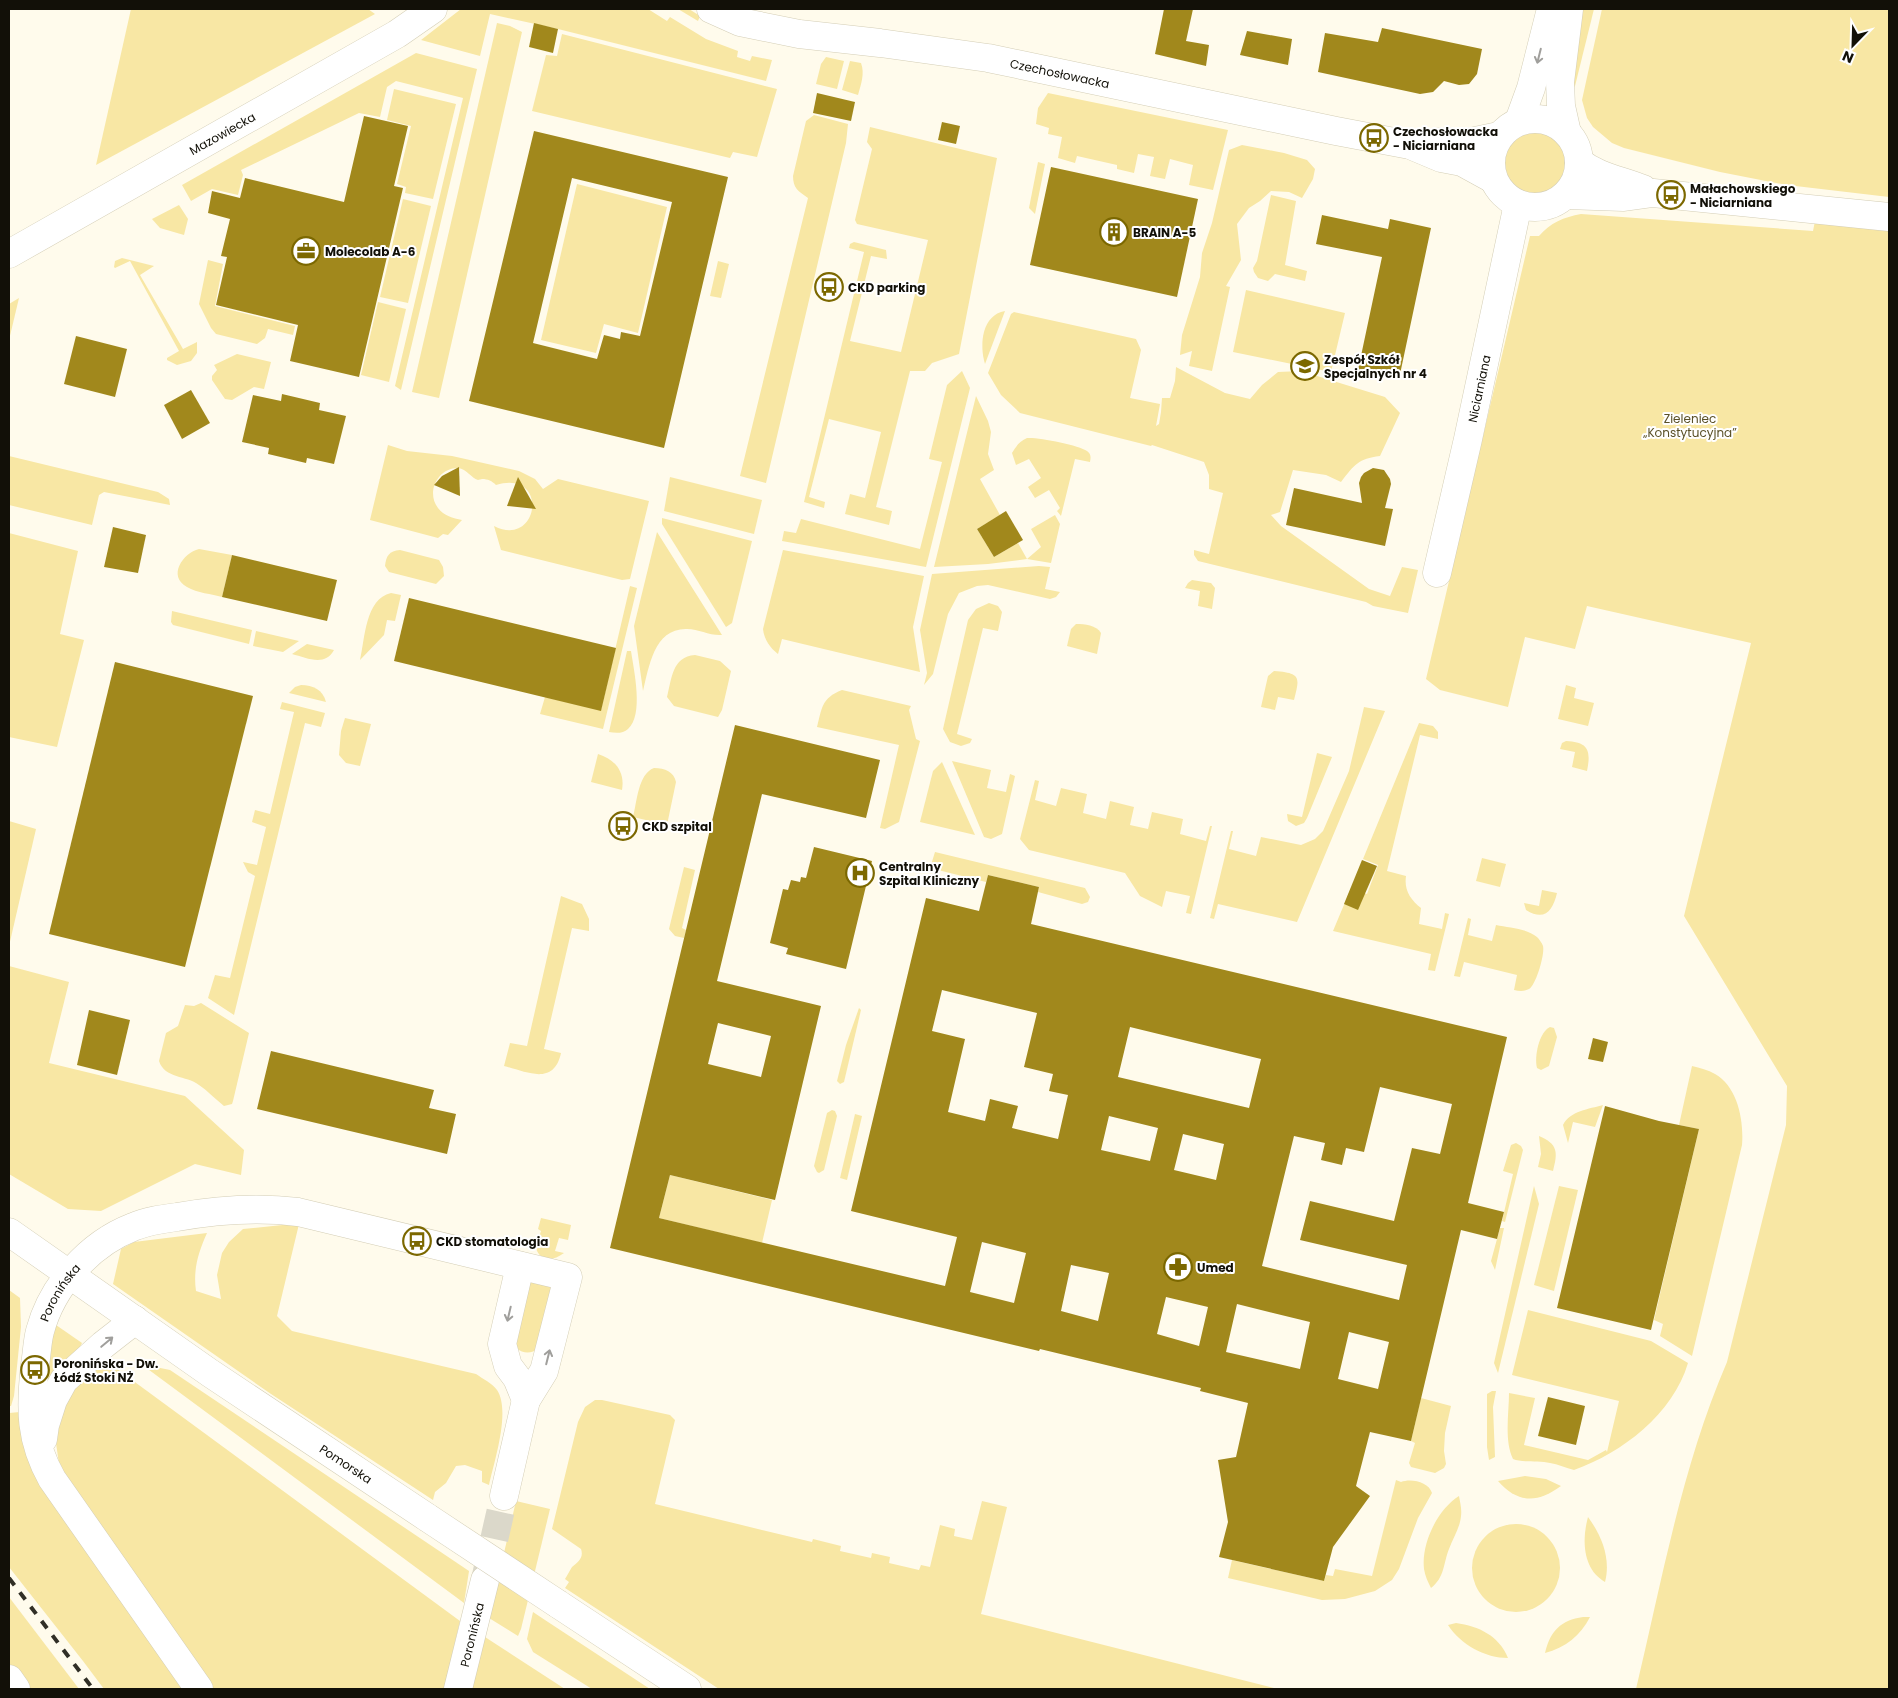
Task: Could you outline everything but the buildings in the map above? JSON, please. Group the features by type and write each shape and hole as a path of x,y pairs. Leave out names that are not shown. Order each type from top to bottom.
{"street":[{"name":"Mazowiecka","path":"9,254 397,34 433,9"},
{"name":"Czechosłowacka","path":"711,9 740,22 799,34 880,42 1014,63 1410,145 1442,158 1462,162 1493,179"},
{"path":"1551,9 1531,88 1509,129 1494,146 1490,157 1493,179 1503,194 1518,204 1527,207 1545,206 1566,195 1578,174 1579,162 1577,151 1568,133 1561,106 1560,82 1569,9"},
{"path":"1509,129 1539,119 1557,125 1568,133"},
{"name":"Czechosłowacka","path":"1410,145 1444,142 1466,143 1509,129"},
{"path":"1579,162 1595,173 1626,182 1653,193"},
{"path":"1566,195 1624,197 1653,193 1889,217"},
{"name":"Niciarniana","path":"1437,573 1468,439 1518,204"},
{"name":"Poronińska","path":"199,1689 52,1479 40,1455 33,1430 32,1408 40,1332 48,1307 69,1274 91,1253 112,1237 133,1226 157,1220 200,1213 274,1209 298,1212 568,1277 544,1371 526,1400"},
{"name":"Pomorska","path":"9,1232 134,1320 428,1518 687,1689"},
{"path":"504,1496 526,1400 517,1378 508,1366 502,1344 520,1266"},
{"path":"40,1455 47,1417 53,1400 64,1380 134,1320"},
{"name":"Poronińska","path":"458,1689 485,1580"},
{"path":"9,1679 16,1689"}],"green space":[{"path":"131,9 368,9 375,14 96,165"},
{"path":"461,9 648,9 667,21 670,17 706,39 738,51 737,57 750,61 752,56 772,60 766,81 490,14 480,56 421,40"},
{"path":"678,9 689,9 700,16 698,21"},
{"path":"1576,9 1594,9 1575,86 1572,90"},
{"path":"1602,9 1889,9 1889,197 1787,185 1720,172 1624,148 1612,143 1593,127 1587,118 1582,100"},
{"path":"497,23 510,26 522,32 439,398 412,392"},
{"path":"562,34 777,89 757,157 733,152 730,158 532,111 546,55 557,56"},
{"path":"416,53 477,69 401,390 395,386 463,98 396,81 387,87 380,117 359,113 241,170 243,175 238,195 212,189 191,201 182,185"},
{"path":"826,57 844,61 837,89 816,84 821,64"},
{"path":"850,61 861,63 863,71 858,95 842,90"},
{"path":"394,89 456,104 433,199 405,193 406,187 397,184 411,126 387,120"},
{"path":"1048,93 1228,130 1213,190 1189,185 1193,165 1170,159 1165,179 1150,176 1154,157 1138,154 1134,173 1117,169 1117,165 1077,156 1075,163 1058,158 1062,137 1048,134 1049,128 1036,124 1038,108"},
{"path":"814,115 848,124 846,143 766,483 740,476 808,198 797,189 793,176 806,121"},
{"path":"870,127 997,158 959,354 932,363 925,371 910,371 876,507 892,511 889,525 845,514 850,494 865,498 881,432 829,419 809,497 825,502 824,508 804,502 864,252 849,248 850,244 854,242 886,250 887,259 871,256 850,341 901,352 928,240 857,224 855,220 872,149 867,142"},
{"path":"1536,132 1553,137 1558,141 1562,146 1567,163 1562,180 1558,185 1553,189 1536,194 1519,189 1514,185 1510,180 1505,163 1510,146 1514,141 1519,137"},
{"path":"1242,145 1284,153 1307,160 1315,169 1313,179 1302,198 1289,192 1271,191 1249,208 1237,224 1241,260 1226,286 1230,287 1212,371 1189,366 1192,351 1180,355 1182,335 1200,277 1202,253 1212,223 1229,150"},
{"path":"1038,162 1045,164 1035,214 1029,208"},
{"path":"577,184 667,207 638,333 604,324 596,353 541,340"},
{"path":"1271,195 1296,201 1285,265 1307,271 1305,281 1275,274 1268,281 1258,278 1254,272 1253,268 1257,261"},
{"path":"403,199 431,206 408,303 380,297"},
{"path":"179,205 188,219 184,235 160,228 152,219"},
{"name":"Zieleniec „Konstytucyjna”","path":"1581,214 1813,231 1815,221 1889,229 1889,1689 1636,1689 1685,1482 1711,1401 1727,1362 1786,1125 1787,1086 1684,916 1751,643 1587,606 1575,649 1525,637 1508,707 1440,690 1426,679 1530,236 1539,236 1558,221"},
{"path":"122,258 154,266 140,275 183,349 197,342 197,353 191,361 177,365 167,360 167,358 179,351 130,261 114,267 115,261"},
{"path":"208,260 223,264 215,306 295,326 293,335 268,329 265,338 257,344 216,334 199,304"},
{"path":"718,261 729,264 721,298 710,296"},
{"path":"1246,290 1345,313 1331,372 1233,352"},
{"path":"19,298 9,340 9,304"},
{"path":"378,302 406,309 389,382 361,375"},
{"path":"1005,311 985,364 982,348 987,324 991,318"},
{"path":"1014,312 1136,339 1141,350 1130,398 1160,404 1156,426 1159,424 1162,398 1170,398 1175,381 1176,367 1225,393 1250,399 1262,385 1278,372 1301,371 1385,397 1400,413 1380,456 1358,463 1341,482 1326,475 1293,470 1280,512 1271,515 1281,526 1369,589 1390,596 1402,567 1418,570 1408,613 1373,606 1366,602 1198,561 1194,555 1194,550 1209,554 1223,493 1209,489 1209,475 1204,462 1152,445 1020,413 1001,395 988,373 1011,314"},
{"path":"237,354 271,362 264,389 254,387 232,400 225,399 212,380 212,376 217,370 214,365"},
{"path":"962,371 970,388 926,567 782,541 784,531 796,533 801,519 920,549 942,462 929,459 947,385"},
{"path":"976,396 991,432 988,454 994,470 980,479 1000,515 977,529 994,557 1018,543 1027,559 988,564 934,567"},
{"path":"1027,438 1067,444 1083,449 1090,454 1090,462 1075,459 1061,516 1057,511 1060,508 1049,490 1035,498 1028,487 1041,478 1029,459 1016,465 1012,453 1018,444"},
{"path":"388,445 407,451 452,456 519,471 535,479 543,489 558,479 649,501 630,579 622,580 501,550 494,526 509,530 521,527 529,519 532,508 531,497 525,488 513,483 496,485 488,480 478,480 458,468 444,472 439,477 433,495 440,511 462,520 448,535 443,534 438,538 370,520"},
{"path":"9,456 158,492 169,499 170,505 104,492 99,495 92,525 9,505"},
{"path":"670,477 762,500 754,534 664,511"},
{"path":"1055,515 1060,524 1051,563 1027,559 1041,547 1031,529"},
{"path":"662,518 752,541 732,623 726,627 662,524"},
{"path":"657,532 722,635 687,629 676,630 667,635 655,651 643,691 634,626"},
{"path":"9,533 78,551 60,634 84,640 57,747 9,737"},
{"path":"199,549 232,555 222,597 191,589 181,582 178,577 178,571 183,560 193,551"},
{"path":"400,550 439,560 443,567 444,576 436,584 389,572 385,566 387,557 391,553"},
{"path":"783,550 924,576 913,627 920,672 782,639 778,654 775,652 766,640 763,629"},
{"path":"1039,566 1050,567 1045,589 1060,592 1056,597 1050,599 988,585 977,586 959,593 948,614 933,674 924,685 927,673 920,630 932,574"},
{"path":"1192,580 1211,583 1215,588 1212,609 1198,606 1200,591 1185,588"},
{"path":"630,586 637,588 603,729 540,714 545,697 601,710"},
{"path":"391,593 401,595 395,621 387,620 384,635 360,660 371,611 382,597"},
{"path":"989,603 998,606 1002,612 998,631 983,628 957,734 972,739 970,743 961,746 950,742 943,729 968,620 976,609"},
{"path":"172,611 252,630 249,644 173,625 171,622"},
{"path":"1076,624 1087,625 1099,630 1101,633 1097,654 1067,646 1071,629"},
{"path":"256,631 299,641 283,652 253,646"},
{"path":"307,644 334,650 330,655 321,660 292,654"},
{"path":"627,651 631,651 636,681 636,714 626,731 619,733 609,732"},
{"path":"695,655 720,661 731,671 722,710 718,717 674,706 667,697 677,664 687,657"},
{"path":"1274,671 1294,675 1297,681 1294,700 1278,697 1275,710 1261,707 1268,676"},
{"path":"301,685 310,686 320,691 326,702 289,693 295,687"},
{"path":"1566,685 1576,688 1574,698 1594,703 1588,726 1558,719"},
{"path":"842,690 911,706 909,710 916,739 920,741 899,822 885,829 880,828 899,745 817,727 826,700"},
{"path":"282,702 325,713 321,727 305,723 234,1015 208,998 215,975 230,978 255,876 248,872 243,862 257,865 266,827 252,822 255,810 270,814 294,712 280,709"},
{"path":"1364,707 1385,711 1297,922 1218,904 1214,919 1210,918 1231,831 1233,831 1229,849 1256,856 1261,837 1301,845 1315,839 1323,831 1349,771"},
{"path":"345,718 371,724 360,766 346,763 339,755 341,731"},
{"path":"1419,723 1433,726 1438,732 1438,739 1420,735 1387,871 1406,876 1406,886 1409,894 1421,908 1419,924 1442,929 1445,913 1449,914 1435,971 1428,970 1431,954 1333,931 1351,888 1367,894 1378,865 1363,859"},
{"path":"1566,741 1580,743 1587,749 1589,758 1587,771 1572,767 1575,752 1560,749 1562,743"},
{"path":"1317,753 1332,757 1307,818 1304,823 1296,826 1288,821 1287,814 1302,817"},
{"path":"598,754 610,760 618,768 622,778 622,790 591,782"},
{"path":"952,761 991,770 987,788 1006,792 1010,774 1015,776 1002,834 991,839 984,837"},
{"path":"942,762 975,835 920,822 933,771"},
{"path":"654,768 668,771 676,782 667,825 633,817 641,782 649,771"},
{"path":"1035,780 1039,781 1035,800 1056,806 1061,788 1087,794 1083,813 1106,819 1110,801 1134,807 1130,825 1148,829 1152,812 1183,819 1180,834 1206,841 1210,826 1212,826 1191,914 1186,913 1190,896 1166,891 1162,907 1140,896 1125,873 1029,850 1020,839"},
{"path":"9,821 36,829 9,946"},
{"path":"935,852 1085,888 1090,897 1088,902 1082,904 1038,892 1039,887 988,875 986,882 930,868"},
{"path":"1482,858 1506,864 1500,887 1476,881"},
{"path":"684,867 695,870 682,928 686,930 684,938 675,936 669,929"},
{"path":"1542,890 1557,893 1550,909 1538,915 1526,910 1524,903 1539,906"},
{"path":"561,896 582,904 589,919 589,931 572,928 544,1049 561,1053 557,1063 552,1070 546,1073 530,1073 504,1066 510,1043 527,1046"},
{"path":"1468,918 1471,919 1468,935 1492,941 1496,925 1523,930 1538,938 1543,946 1543,956 1537,976 1529,989 1523,991 1514,990 1517,975 1464,962 1460,977 1454,976"},
{"path":"9,966 69,982 49,1063 185,1096 244,1150 241,1175 195,1164 101,1211 68,1209 9,1174"},
{"path":"201,1003 249,1033 232,1104 224,1106 194,1082 166,1071 159,1061 166,1033 178,1026 185,1005 194,1006"},
{"path":"859,1008 861,1010 844,1082 840,1084 837,1081 846,1045"},
{"path":"1550,1027 1554,1028 1557,1037 1549,1066 1541,1070 1537,1068 1537,1052 1540,1039"},
{"path":"1692,1066 1715,1074 1729,1087 1738,1105 1742,1126 1742,1145 1692,1356 1660,1336 1663,1324 1654,1320 1699,1129 1679,1125"},
{"path":"1603,1105 1595,1127 1573,1122 1568,1143 1563,1125 1566,1120 1580,1111"},
{"path":"832,1110 835,1111 837,1116 824,1170 819,1173 814,1166 827,1113"},
{"path":"855,1114 862,1116 847,1180 840,1178"},
{"path":"1539,1136 1550,1142 1555,1149 1556,1159 1553,1171 1538,1167 1541,1154"},
{"path":"1516,1143 1523,1150 1505,1222 1502,1221 1513,1174 1503,1171 1511,1145"},
{"path":"670,1175 772,1200 762,1243 659,1218"},
{"path":"1534,1186 1539,1204 1498,1373 1494,1363"},
{"path":"1559,1186 1578,1190 1554,1291 1534,1285"},
{"path":"541,1218 571,1225 568,1240 559,1238 555,1251 564,1253 558,1257 547,1259 542,1257 536,1249 536,1236 539,1237 541,1231 538,1229"},
{"path":"299,1224 277,1316 292,1331 476,1374 490,1383 497,1390 501,1399 502,1423 489,1485 482,1482 482,1471 465,1465 456,1466 446,1483 435,1492 433,1500 271,1394 113,1284 121,1249 134,1242 207,1233 197,1262 195,1276 196,1291 221,1299 217,1275 222,1253 229,1242 243,1229"},
{"path":"1500,1228 1504,1228 1495,1270 1491,1261"},
{"path":"531,1281 547,1283 551,1288 539,1348 528,1352 516,1348 512,1332 527,1284"},
{"path":"9,1290 20,1298 21,1327 14,1396 11,1406 9,1406"},
{"path":"1528,1310 1651,1341 1688,1363 1681,1382 1671,1399 1643,1429 1627,1442 1592,1463 1574,1470 1546,1462 1513,1459 1510,1452 1508,1435 1509,1393 1535,1398 1524,1445 1588,1460 1606,1450 1607,1452 1619,1401 1512,1375"},
{"path":"56,1325 82,1343 42,1404 48,1345"},
{"path":"141,1364 170,1370 469,1571 464,1603"},
{"path":"113,1366 460,1621 444,1689 214,1689 59,1464 55,1436 68,1395 90,1372 103,1367"},
{"path":"1496,1391 1493,1407 1495,1457 1489,1460 1487,1447 1487,1394"},
{"path":"1421,1398 1451,1406 1445,1433 1444,1451 1446,1464 1444,1468 1435,1473 1411,1467 1409,1463 1415,1443 1411,1441"},
{"path":"595,1400 670,1415 675,1420 655,1504 812,1542 813,1539 841,1546 840,1551 871,1558 872,1553 890,1557 889,1563 919,1570 921,1565 930,1567 940,1525 955,1529 954,1536 972,1540 982,1501 1007,1507 981,1614 1278,1689 719,1689 565,1588 569,1582 565,1579 572,1567 580,1560 582,1552 581,1549 552,1529 578,1422 585,1407"},
{"path":"20,1412 21,1432 26,1451 41,1487 183,1689 104,1689 9,1567 9,1413"},
{"path":"1525,1476 1546,1479 1561,1486 1544,1496 1528,1498 1513,1494 1498,1481"},
{"path":"1396,1480 1401,1482 1410,1480 1419,1482 1427,1486 1432,1493 1418,1518 1399,1569 1392,1580 1375,1591 1345,1599 1322,1600 1228,1578 1232,1560 1324,1581 1326,1575 1333,1576 1335,1569 1372,1576"},
{"path":"1459,1496 1461,1516 1459,1525 1441,1575 1436,1584 1431,1588 1424,1569 1425,1548 1428,1538 1444,1509"},
{"path":"516,1501 550,1509 518,1636 489,1618"},
{"path":"1588,1517 1604,1548 1607,1565 1605,1582 1597,1576 1588,1562 1585,1535"},
{"path":"1516,1524 1533,1527 1541,1531 1553,1543 1557,1551 1560,1568 1557,1585 1553,1593 1541,1605 1533,1609 1516,1612 1499,1609 1491,1605 1479,1593 1475,1585 1472,1568 1475,1551 1479,1543 1491,1531 1499,1527"},
{"path":"9,1597 79,1689 28,1689 9,1663"},
{"path":"533,1612 650,1689 592,1689 533,1652 527,1639"},
{"path":"1590,1617 1582,1630 1572,1640 1559,1648 1545,1653 1553,1633 1558,1628 1568,1621"},
{"path":"1464,1624 1487,1633 1494,1638 1508,1658 1491,1656 1474,1649 1460,1639 1448,1625"},
{"path":"485,1637 565,1689 472,1689"}],"tunnel":[{"path":"485,1580 504,1496"}],"railway":[{"path":"9,1578 93,1689"}],"place":[{"name":"Czechosłowacka - Niciarniana","path":"1374,138"},
{"name":"Małachowskiego - Niciarniana","path":"1671,195"},
{"name":"BRAIN A-5","path":"1114,232"},
{"name":"Molecolab A-6","path":"306,251"},
{"name":"CKD parking","path":"829,287"},
{"name":"Zespół Szkół Specjalnych nr 4","path":"1305,366"},
{"name":"CKD szpital","path":"623,826"},
{"name":"Centralny Szpital Kliniczny","path":"860,873"},
{"name":"CKD stomatologia","path":"417,1241"},
{"name":"Umed","path":"1178,1267"},
{"name":"Poronińska - Dw. Łódź Stoki NŻ","path":"35,1370"}]}
